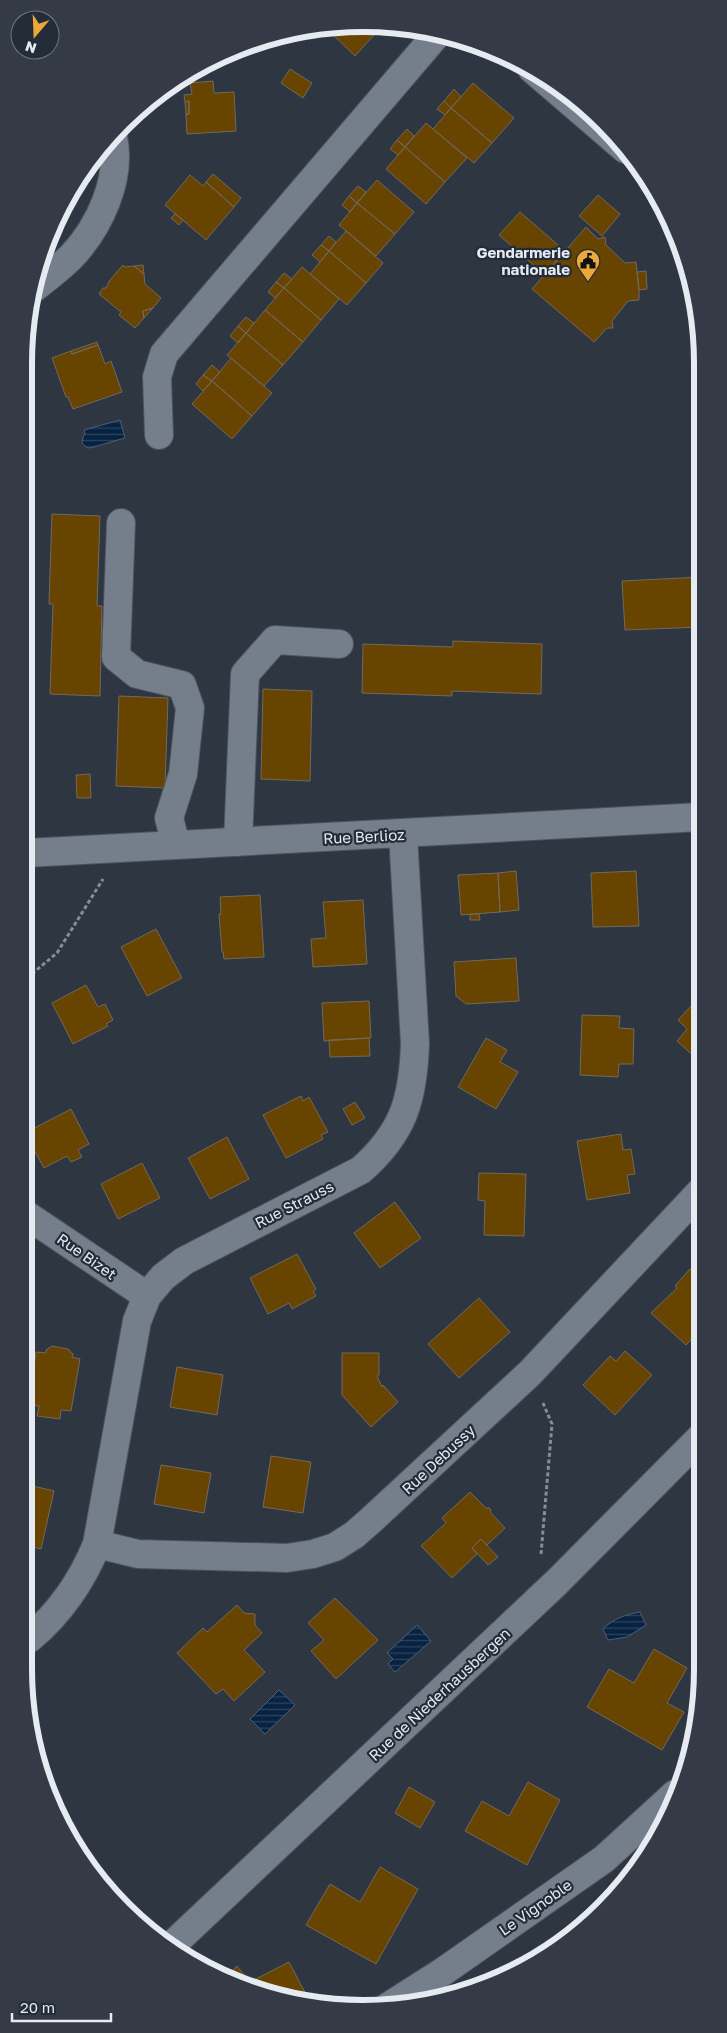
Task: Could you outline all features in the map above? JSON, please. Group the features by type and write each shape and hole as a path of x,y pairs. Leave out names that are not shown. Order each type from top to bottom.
{"street":[{"path":"159,435 157,377 164,354 432,40"},
{"path":"44,280 72,256 92,229 106,201 113,179 114,146"},
{"path":"121,523 116,657 138,674 182,684 190,708 183,774 169,818 176,845"},
{"path":"238,842 245,674 275,640 339,644"},
{"name":"Rue Berlioz","path":"32,853 694,818"},
{"name":"Rue Strauss","path":"32,1636 59,1610 74,1590 88,1568 97,1544 128,1364 137,1321 147,1296 163,1276 184,1260 361,1170 377,1156 400,1124 409,1099 414,1074 415,1044 403,834"},
{"name":"Rue Debussy","path":"97,1544 138,1554 278,1558 314,1554 335,1547 354,1535 530,1373 694,1199"},
{"name":"Rue Bizet","path":"32,1219 147,1296"},
{"name":"Rue de Niederhausbergen","path":"176,1942 557,1582 694,1444"},
{"name":"Le Vignoble","path":"401,1999 444,1972 604,1859 666,1802"}],"path":[{"path":"32,974 57,953 123,847"},
{"path":"530,1373 552,1424 541,1557 557,1582"}],"water":[{"path":"120,420 125,438 90,448 82,443 85,434 84,430"},
{"path":"640,1612 646,1625 627,1637 608,1640 603,1629 607,1625 629,1614"},
{"path":"417,1625 431,1641 395,1672 388,1664 393,1659 387,1653"},
{"path":"279,1690 295,1705 265,1734 250,1719"}],"building":[{"path":"376,33 355,56 332,34"},
{"path":"290,69 312,83 303,98 281,83"},
{"path":"213,81 214,93 234,92 236,131 187,134 186,114 189,114 189,101 185,102 184,95 192,94 190,83"},
{"path":"473,83 514,118 492,143 451,108"},
{"path":"454,89 461,97 451,108 444,101"},
{"path":"189,101 189,114 186,114 185,102"},
{"path":"444,101 451,108 445,115 437,109"},
{"path":"451,108 492,143 474,163 433,129"},
{"path":"426,123 467,158 445,182 405,147"},
{"path":"407,129 414,136 405,147 397,140"},
{"path":"397,140 405,147 398,155 390,149"},
{"path":"405,147 445,182 426,204 386,169"},
{"path":"213,174 241,198 234,207 206,182"},
{"path":"190,175 203,186 206,182 234,207 206,240 165,205"},
{"path":"377,180 414,212 395,234 357,203"},
{"path":"358,186 366,192 357,203 349,196"},
{"path":"598,195 620,214 602,236 579,216"},
{"path":"349,196 357,203 350,212 342,205"},
{"path":"357,203 395,234 376,256 339,225"},
{"path":"520,212 565,251 545,275 499,235"},
{"path":"175,214 183,220 179,225 171,218"},
{"name":"Gendarmerie nationale","path":"586,227 598,239 605,237 606,245 625,263 636,262 639,290 639,300 628,301 612,321 613,328 607,328 594,342 532,289"},
{"path":"346,231 383,263 366,283 329,251"},
{"path":"329,236 336,242 329,251 321,245"},
{"path":"321,245 329,251 320,262 312,255"},
{"path":"329,251 366,283 347,305 310,274"},
{"path":"123,265 124,267 134,266 144,274 145,284 161,298 153,308 143,311 144,318 135,328 119,315 121,312 99,294 103,288 106,288 110,280"},
{"path":"143,265 144,274 134,266"},
{"path":"302,267 339,299 321,320 284,288"},
{"path":"646,271 647,289 639,290 637,272"},
{"path":"284,273 292,279 284,288 276,282"},
{"path":"276,282 284,288 275,298 268,292"},
{"path":"284,288 321,320 303,342 265,310"},
{"path":"153,308 144,318 143,311"},
{"path":"265,310 303,342 283,365 246,333"},
{"path":"246,317 254,323 246,333 238,326"},
{"path":"238,326 246,333 238,343 230,336"},
{"path":"246,333 283,365 264,386 227,355"},
{"path":"97,342 98,345 72,354 71,351"},
{"path":"98,345 105,364 111,361 122,392 73,409 68,397 66,397 52,358 71,351 72,354"},
{"path":"231,358 272,393 252,416 212,381"},
{"path":"212,365 220,372 212,381 203,375"},
{"path":"203,375 212,381 203,391 196,384"},
{"path":"212,381 252,416 232,439 192,404"},
{"path":"52,514 100,516 97,606 102,606 100,696 50,694 53,604 49,604"},
{"path":"694,577 694,627 625,630 622,581"},
{"path":"453,641 542,644 541,694 452,691 452,696 362,693 363,644 453,647"},
{"path":"263,689 312,691 310,781 261,779"},
{"path":"119,696 168,698 165,788 116,786"},
{"path":"90,774 91,798 77,798 76,775"},
{"path":"516,871 519,910 500,912 498,873"},
{"path":"636,871 639,926 593,927 591,873"},
{"path":"498,873 500,912 461,915 458,875"},
{"path":"260,895 264,957 224,959 219,914 221,914 220,897"},
{"path":"363,900 367,964 313,967 311,939 326,938 323,902"},
{"path":"470,914 479,914 480,920 470,920"},
{"path":"156,929 182,978 147,996 121,947"},
{"path":"516,958 519,1001 466,1004 456,996 454,962"},
{"path":"86,985 98,1007 105,1004 113,1020 106,1024 108,1026 73,1044 52,1003"},
{"path":"369,1001 371,1038 324,1041 322,1003"},
{"path":"694,1003 694,1056 677,1041 687,1029 678,1020"},
{"path":"582,1015 620,1016 619,1028 634,1029 633,1064 619,1064 618,1077 580,1075"},
{"path":"369,1038 370,1056 330,1057 329,1040"},
{"path":"486,1038 507,1050 500,1062 518,1072 496,1109 458,1087"},
{"path":"301,1096 303,1101 309,1097 328,1132 321,1135 323,1139 286,1158 263,1115"},
{"path":"355,1102 365,1118 352,1125 343,1109"},
{"path":"71,1109 89,1144 78,1150 82,1157 71,1162 67,1156 44,1168 32,1146 32,1129"},
{"path":"621,1134 623,1150 631,1149 635,1174 627,1175 630,1193 587,1200 577,1141"},
{"path":"227,1137 249,1179 210,1199 188,1158"},
{"path":"142,1163 160,1198 118,1219 101,1184"},
{"path":"479,1173 526,1174 524,1236 484,1235 485,1201 478,1200"},
{"path":"395,1202 421,1238 380,1268 354,1233"},
{"path":"297,1254 316,1289 313,1291 316,1296 292,1309 289,1303 268,1314 250,1278"},
{"path":"690,1269 694,1273 694,1337 686,1345 651,1313 677,1288 675,1286"},
{"path":"479,1298 510,1332 459,1378 428,1344"},
{"path":"52,1346 68,1349 73,1354 72,1357 80,1359 71,1411 61,1410 60,1419 37,1416 39,1406 32,1405 32,1382 36,1352 46,1353 46,1350"},
{"path":"625,1351 652,1375 615,1415 583,1385 610,1356 616,1361"},
{"path":"342,1353 379,1353 379,1375 377,1376 382,1387 383,1385 398,1402 371,1427 342,1395"},
{"path":"177,1367 223,1375 217,1415 170,1407"},
{"path":"271,1456 311,1462 303,1513 263,1507"},
{"path":"161,1465 211,1473 204,1513 154,1504"},
{"path":"32,1486 54,1491 41,1549 32,1547"},
{"path":"470,1492 487,1509 488,1507 491,1510 490,1512 505,1528 487,1545 481,1539 472,1548 477,1554 452,1578 421,1546 446,1523 442,1518"},
{"path":"481,1539 498,1557 488,1565 472,1548"},
{"path":"335,1598 378,1640 336,1679 311,1651 324,1640 308,1623"},
{"path":"237,1605 244,1613 255,1614 255,1625 262,1633 244,1650 265,1672 234,1701 223,1689 216,1694 177,1653 203,1628 207,1632"},
{"path":"654,1649 687,1668 667,1703 684,1712 662,1750 587,1707 609,1669 634,1683"},
{"path":"528,1782 560,1800 527,1865 465,1831 482,1801 509,1816"},
{"path":"409,1787 435,1802 420,1828 395,1813"},
{"path":"380,1867 418,1889 376,1964 306,1925 330,1884 360,1902"},
{"path":"289,1962 307,1995 278,1989 252,1981"},
{"path":"237,1966 248,1979 237,1975 231,1972"}],"place":[{"name":"Gendarmerie nationale","path":"588,282"}]}
